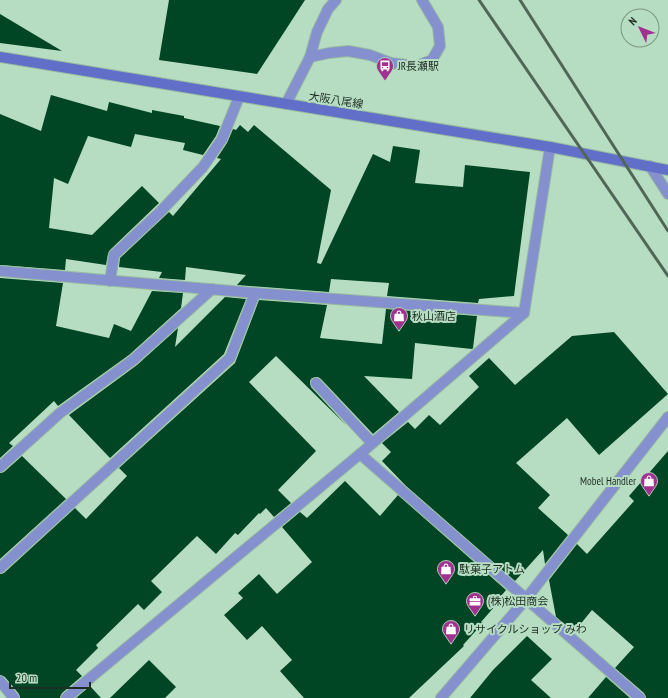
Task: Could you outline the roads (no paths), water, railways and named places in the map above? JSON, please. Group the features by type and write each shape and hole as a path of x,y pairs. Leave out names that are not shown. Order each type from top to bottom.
{"main road":[{"name":"大阪八尾線","path":"0,57 550,147 668,170"}],"street":[{"path":"286,104 310,57 316,32 328,9 336,0"},
{"path":"310,57 348,50 370,55 391,63 416,66 432,60 440,46 438,27 422,0"},
{"path":"110,281 114,255 203,167 222,139 239,97"},
{"path":"66,698 372,444 524,313 550,147"},
{"path":"650,166 668,194"},
{"path":"0,271 255,293 524,313"},
{"path":"0,467 60,413 134,360 212,289"},
{"path":"0,568 230,358 255,293"},
{"path":"316,383 372,444"},
{"path":"441,698 526,599 668,417"},
{"path":"360,454 639,698"},
{"path":"0,681 14,698"}],"railway":[{"path":"479,0 668,276"},
{"path":"520,0 668,231"}],"place":[{"name":"JR長瀬駅","path":"385,81"},
{"name":"秋山酒店","path":"399,331"},
{"name":"Mobel Handler","path":"649,496"},
{"name":"駄菓子アトム","path":"446,584"},
{"name":"(株)松田商会","path":"475,616"},
{"name":"リサイクルショップ みわ","path":"451,644"}]}
